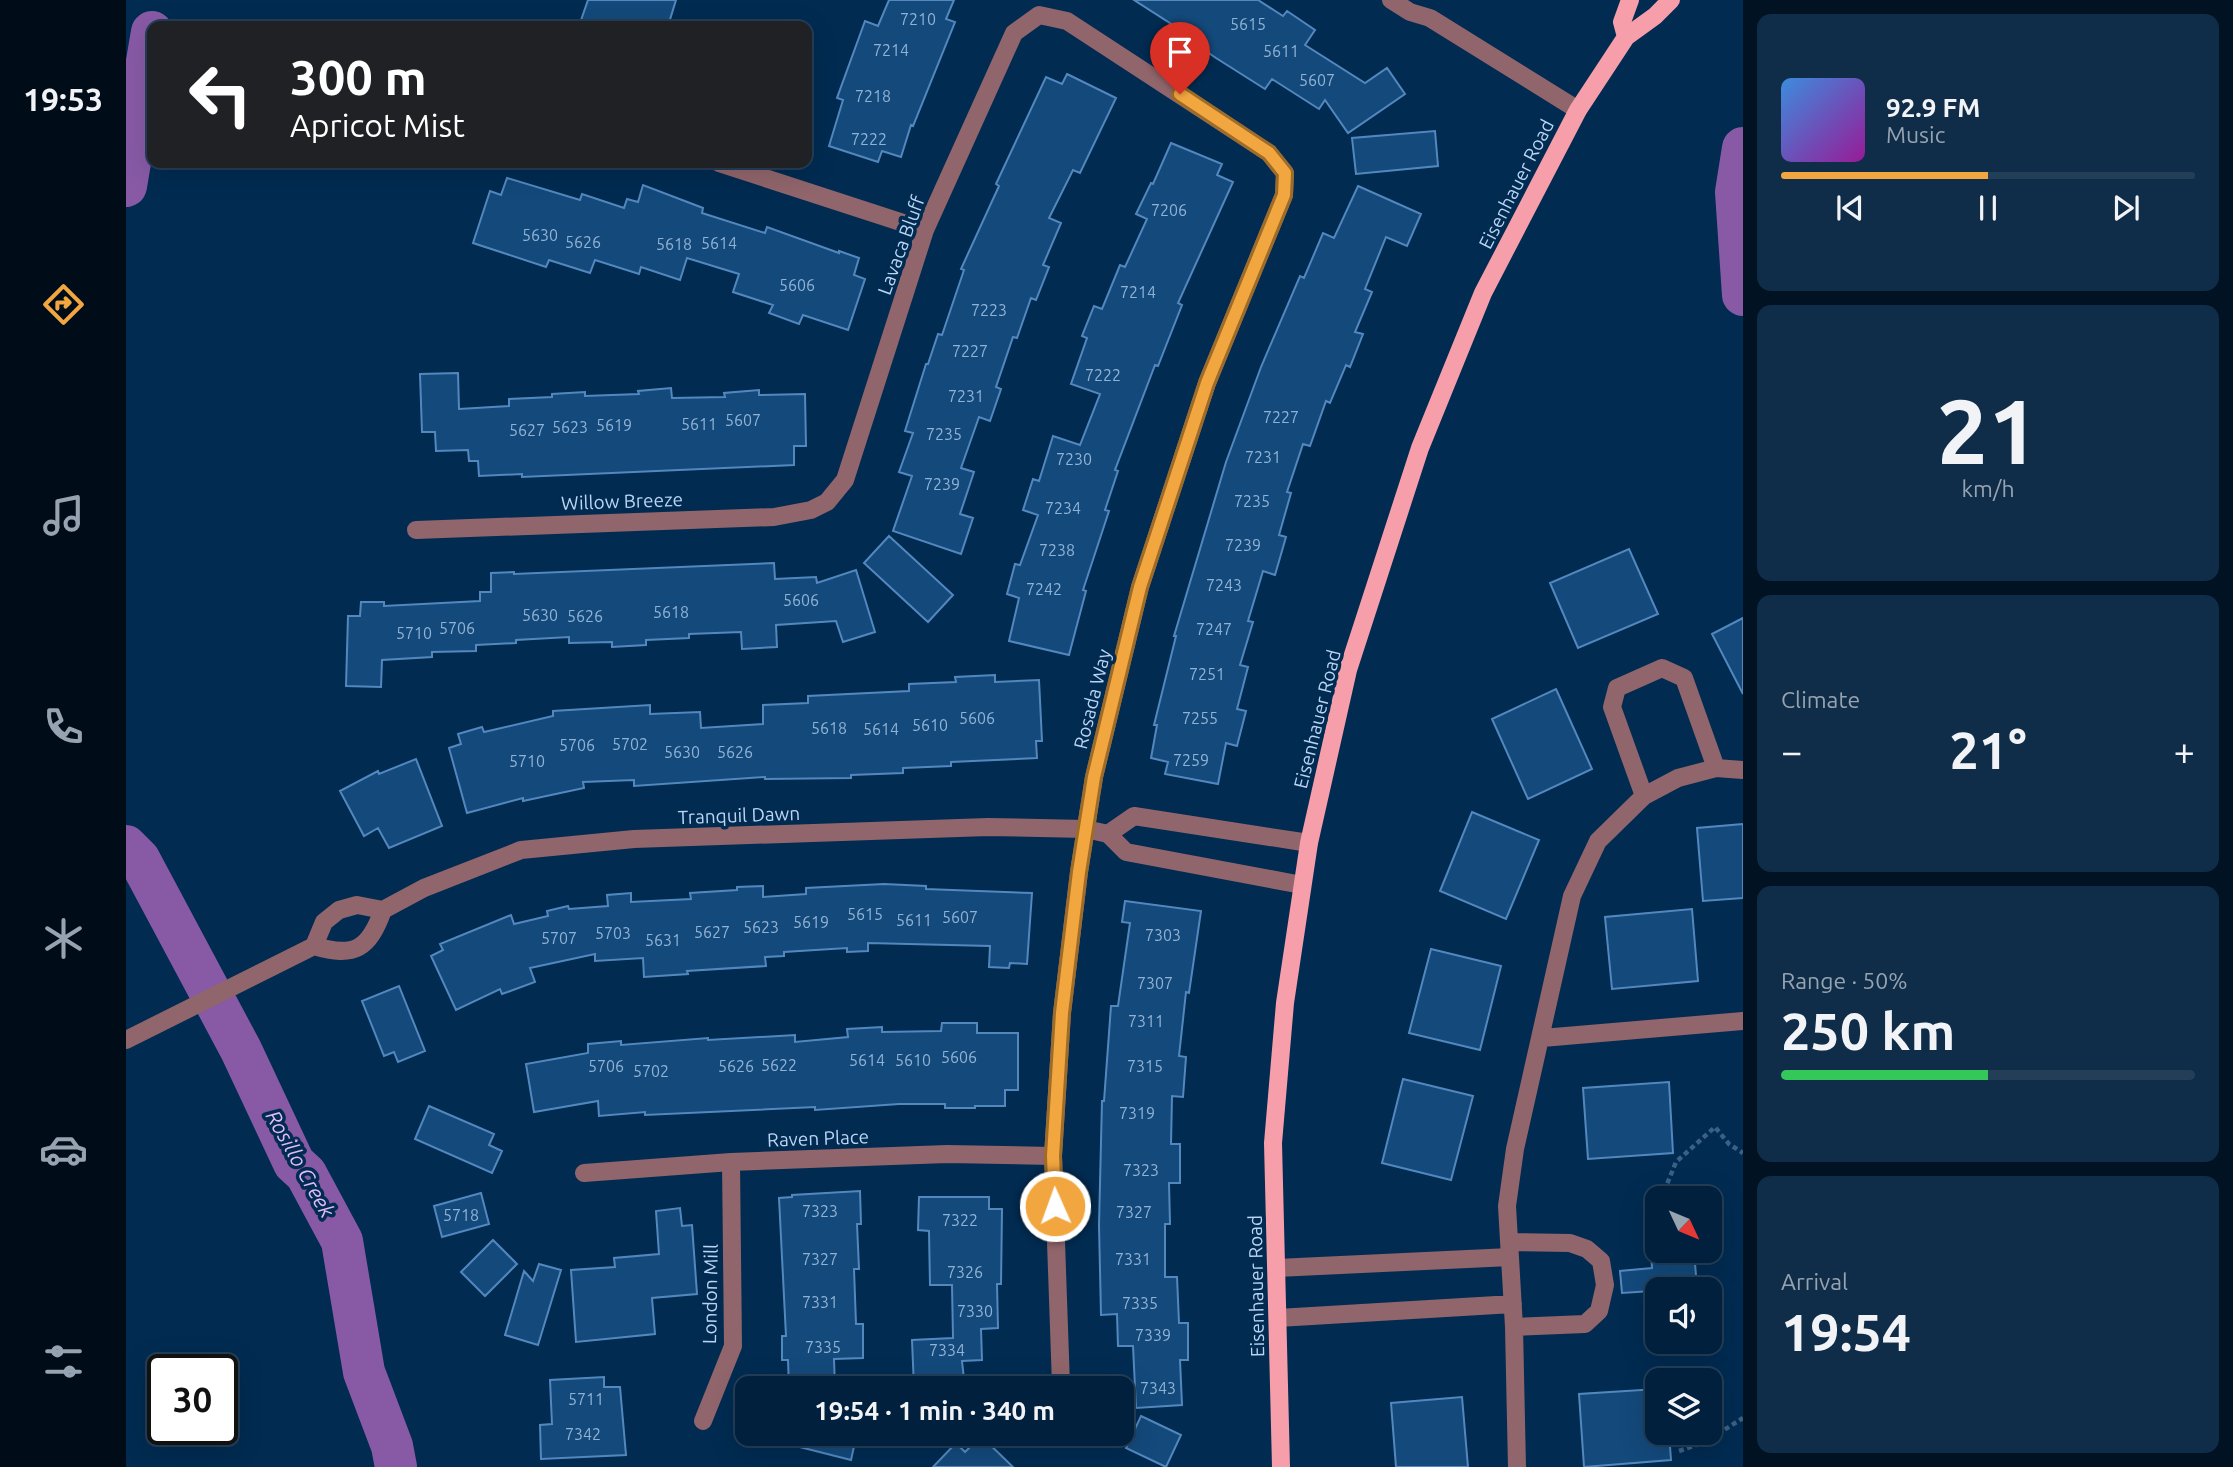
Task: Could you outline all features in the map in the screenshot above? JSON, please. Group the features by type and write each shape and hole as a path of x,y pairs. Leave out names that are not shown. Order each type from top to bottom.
{"main road":[{"name":"Eisenhauer Road","path":"1626,37 1622,22 1630,0"},
{"name":"Eisenhauer Road","path":"1282,1467 1273,1143 1285,1003 1309,843 1348,670 1420,448 1483,293 1578,110 1626,37 1669,1"}],"street":[{"path":"1391,0 1410,12 1430,18 1578,110"},
{"name":"Rosada Way","path":"1039,15 1067,21 1269,153 1285,173 1284,195 1207,383 1140,587 1094,777 1062,1013 1053,1156 1061,1376"},
{"name":"Lavaca Bluff","path":"827,502 845,480 925,230 1014,33 1039,15"},
{"path":"734,168 925,230"},
{"name":"Willow Breeze","path":"416,530 775,517 811,510 827,502"},
{"path":"1644,796 1612,707 1617,688 1662,668 1684,678 1716,768"},
{"path":"1517,1467 1514,1327 1507,1206 1516,1149 1572,897 1598,841 1644,796 1678,778 1716,768 1743,770"},
{"path":"1108,834 1134,816 1309,843"},
{"name":"Tranquil Dawn","path":"383,910 424,888 521,850 647,839 988,827 1086,829 1108,834 1126,852 1303,884"},
{"path":"126,1040 314,946 324,922 339,910 357,905 383,910 373,935 359,948 341,953 314,946"},
{"path":"1542,1038 1743,1021"},
{"name":"Raven Place","path":"584,1173 731,1162 947,1154 1053,1156"},
{"name":"London Mill","path":"703,1421 733,1346 731,1162"},
{"path":"1277,1268 1510,1250 1570,1242 1587,1249 1601,1261 1605,1285 1598,1311 1585,1324 1514,1327"},
{"path":"1278,1318 1513,1304"}],"path":[{"path":"1666,1186 1676,1162 1715,1127 1729,1144 1743,1153"},
{"path":"1679,1451 1705,1441 1743,1418"}],"building":[{"path":"588,0 676,0 670,21 581,21"},
{"path":"889,0 954,0 946,19 955,22 913,126 911,125 901,157 882,151 878,162 829,146 843,100 837,98 865,21 878,26"},
{"path":"1134,0 1258,0 1283,16 1287,11 1315,30 1305,45 1365,83 1387,68 1405,94 1348,133 1325,100 1319,109 1272,79 1265,89"},
{"path":"1067,74 1116,98 1080,173 1073,170 1049,218 1061,223 1043,265 1049,267 1036,300 1031,298 1017,338 1013,337 996,387 1001,389 990,421 979,417 961,468 974,472 960,514 973,518 961,554 893,531 912,476 899,472 913,433 905,431 926,364 938,334 942,335 964,270 961,269 999,186 996,184 1046,77 1062,84"},
{"path":"1435,131 1438,166 1356,174 1352,138"},
{"path":"1171,143 1222,164 1217,175 1233,182 1178,303 1182,305 1158,366 1155,365 1115,470 1118,471 1105,510 1109,511 1083,590 1086,591 1069,655 1009,641 1019,598 1007,594 1015,564 1020,565 1038,515 1023,510 1033,479 1039,481 1053,436 1080,445 1100,394 1071,384 1087,338 1082,336 1094,306 1102,309 1120,265 1125,267 1147,219 1136,214"},
{"path":"507,178 580,200 582,194 624,208 627,199 638,202 643,185 703,208 702,213 765,233 767,227 859,258 854,275 865,279 848,330 803,315 799,324 769,313 773,305 733,292 739,274 687,258 680,280 641,267 639,274 595,260 590,273 549,260 546,267 473,243 490,191 501,195"},
{"path":"1358,186 1421,214 1407,246 1386,237 1365,289 1372,292 1355,332 1363,334 1350,367 1346,365 1330,403 1326,401 1310,446 1303,444 1287,492 1291,493 1279,535 1286,537 1275,575 1263,571 1248,621 1253,622 1240,665 1248,667 1237,709 1246,711 1237,746 1226,743 1218,784 1165,774 1168,762 1151,758 1157,725 1154,725 1174,636 1226,462 1261,367 1300,276 1304,278 1323,233 1334,238"},
{"path":"458,373 459,409 509,406 509,399 552,397 552,394 639,394 638,391 671,388 672,398 725,397 724,393 759,390 759,395 805,394 806,446 794,446 794,465 522,477 522,474 479,476 478,461 469,461 468,450 436,451 435,432 422,432 420,374"},
{"path":"889,536 953,595 928,622 864,563"},
{"path":"1629,549 1658,614 1578,648 1550,583"},
{"path":"774,563 775,579 816,577 817,583 856,570 875,632 843,642 836,621 776,625 777,647 742,649 741,632 689,634 689,638 646,640 646,645 612,647 612,642 569,643 569,637 516,640 516,643 476,645 476,651 432,652 432,657 382,660 381,687 346,686 348,616 360,616 361,602 384,602 384,606 480,601 480,592 491,592 491,573"},
{"path":"1743,618 1743,694 1712,634"},
{"path":"995,675 995,682 1039,680 1042,741 1036,741 1037,758 951,762 951,766 903,768 903,773 851,775 851,778 765,777 634,786 634,780 583,782 584,788 523,801 523,798 467,813 449,748 461,744 458,734 482,727 484,732 553,716 553,711 650,705 650,714 700,712 701,728 763,724 763,705 808,703 808,696 909,691 909,684 956,682 955,677"},
{"path":"1556,689 1592,769 1528,799 1492,719"},
{"path":"416,759 442,826 389,848 378,828 364,836 340,791 378,771 379,774"},
{"path":"1472,812 1539,840 1506,919 1440,891"},
{"path":"1743,824 1743,898 1703,901 1697,828"},
{"path":"884,884 926,886 926,889 1032,893 1027,964 1010,963 1009,968 989,967 990,946 868,943 868,951 847,952 847,948 784,952 784,956 765,957 766,966 687,971 688,974 644,977 643,958 595,961 595,954 530,968 535,982 502,994 500,989 456,1010 431,956 443,950 440,944 511,915 514,924 548,916 547,911 568,906 569,909 608,906 607,895 631,893 631,902 691,899 690,893 763,886 763,897 806,894 806,888"},
{"path":"1125,901 1201,911 1189,993 1186,992 1179,1056 1186,1057 1183,1097 1172,1096 1171,1144 1180,1144 1180,1183 1169,1183 1170,1224 1165,1224 1165,1277 1177,1277 1179,1323 1188,1323 1188,1360 1180,1360 1182,1405 1136,1408 1133,1346 1118,1346 1117,1314 1101,1315 1099,1225 1102,1101 1111,1006 1118,1006 1130,923 1122,922"},
{"path":"1692,909 1698,981 1612,989 1605,917"},
{"path":"1431,949 1501,966 1480,1050 1409,1033"},
{"path":"399,986 425,1051 398,1062 394,1052 384,1056 362,1001"},
{"path":"942,1023 977,1023 977,1033 1018,1033 1018,1090 1005,1090 1005,1106 945,1108 945,1104 899,1104 815,1110 815,1107 599,1116 598,1101 534,1112 526,1064 588,1053 588,1044 621,1041 621,1045 795,1035 795,1042 848,1037 847,1029 882,1027 882,1032 941,1031"},
{"path":"1403,1079 1473,1096 1451,1180 1382,1163"},
{"path":"1669,1082 1673,1153 1588,1159 1583,1088"},
{"path":"429,1106 494,1134 489,1145 502,1151 492,1173 415,1139"},
{"path":"860,1191 861,1224 857,1224 859,1269 854,1269 856,1324 863,1324 863,1358 834,1359 835,1376 789,1376 788,1360 782,1360 782,1336 786,1336 779,1198"},
{"path":"481,1193 489,1224 442,1237 434,1206"},
{"path":"919,1197 989,1197 989,1209 1002,1209 1001,1284 997,1284 998,1328 981,1329 982,1360 962,1361 964,1376 914,1376 912,1340 953,1338 952,1285 930,1285 929,1231 918,1230"},
{"path":"680,1208 682,1226 692,1225 697,1294 652,1298 655,1334 576,1342 571,1270 615,1267 614,1258 659,1254 656,1211"},
{"path":"493,1240 517,1264 485,1296 461,1272"},
{"path":"539,1264 561,1270 538,1345 505,1335 524,1271 533,1281"},
{"path":"1652,1264 1695,1264 1696,1277 1645,1277 1645,1291 1622,1293 1620,1271 1652,1268"},
{"path":"604,1377 604,1387 620,1387 626,1455 541,1459 540,1425 552,1424 550,1380"},
{"path":"1645,1390 1645,1445 1670,1445 1671,1460 1584,1467 1579,1394"},
{"path":"1462,1397 1468,1467 1396,1467 1391,1403"},
{"path":"1141,1416 1181,1435 1166,1467 1126,1448 1134,1446 1134,1431"},
{"path":"796,1446 854,1446 851,1460"},
{"path":"953,1446 959,1446 965,1452 971,1446 991,1446 1013,1467 933,1467"}],"waterway":[{"name":"Rosillo Creek","path":"126,186 147,62"},
{"path":"1743,148 1736,192 1743,295"},
{"name":"Rosillo Creek","path":"126,846 139,859 241,1050 294,1163 306,1174 342,1241 364,1372 392,1446 396,1467"}],"route":[{"path":"1055,1206 1053,1156 1062,1013 1094,777 1140,587 1207,383 1284,195 1285,173 1269,153 1180,94"}]}
